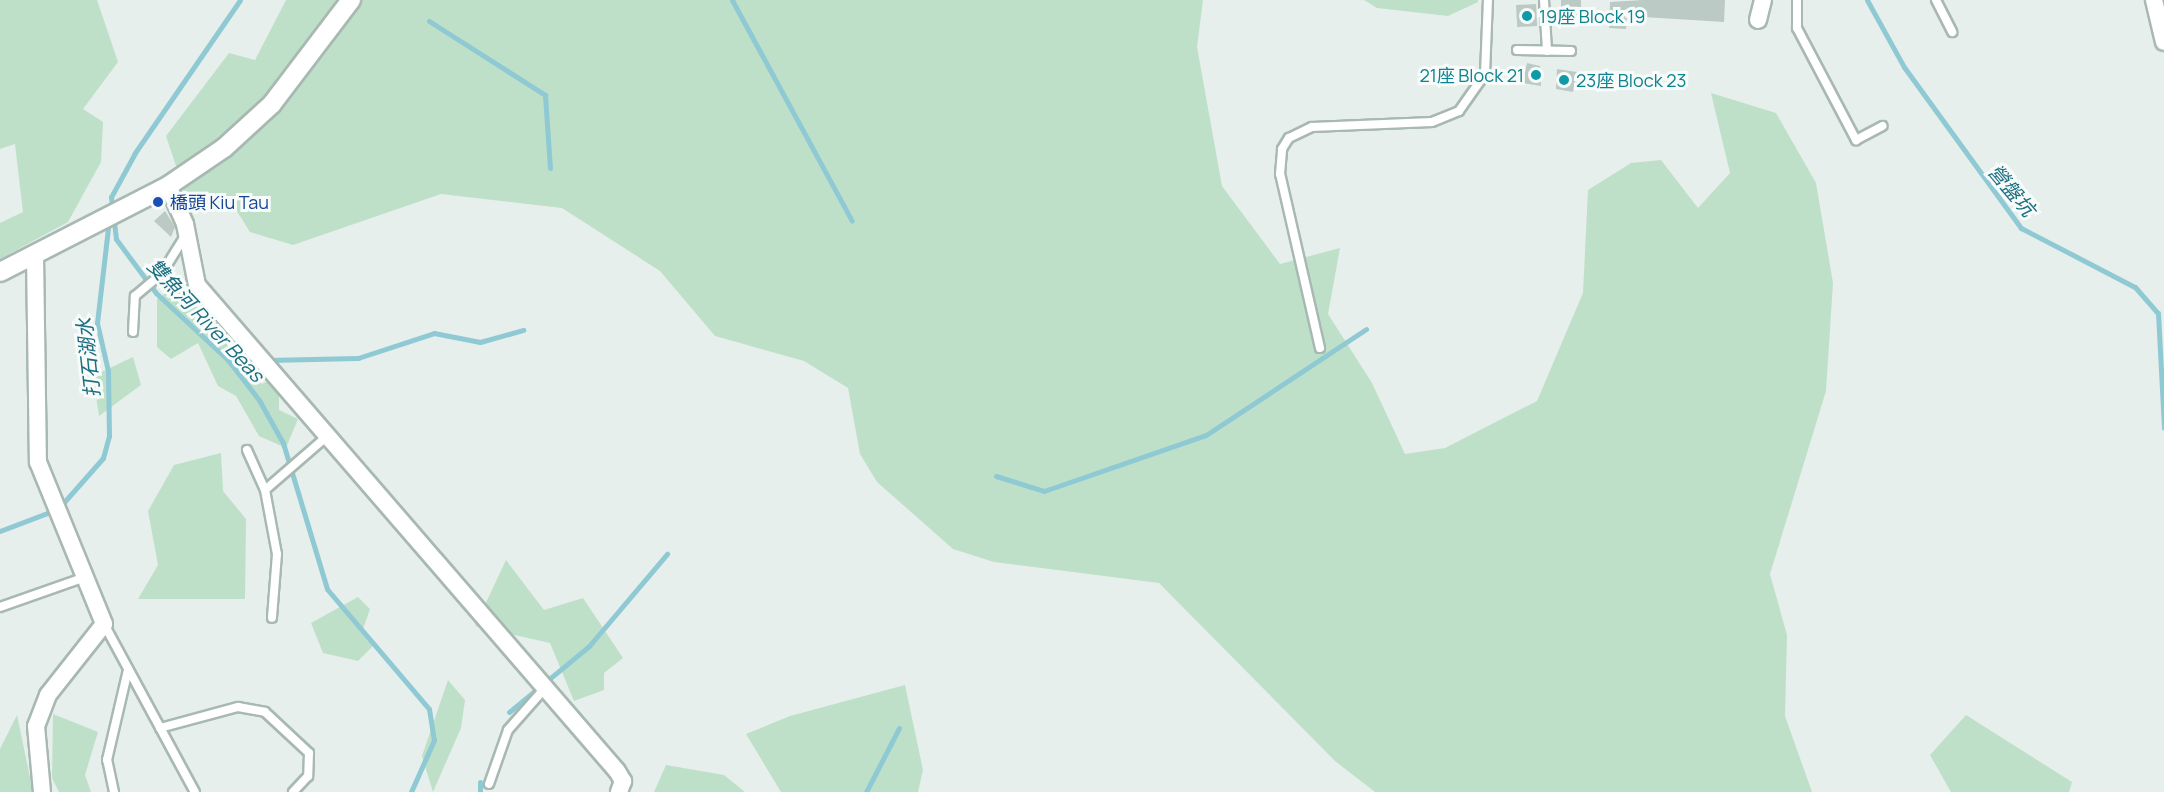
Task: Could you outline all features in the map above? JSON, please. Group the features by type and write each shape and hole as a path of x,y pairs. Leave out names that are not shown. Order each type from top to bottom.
{"main road":[{"path":"0,272 168,186 264,112 351,0"}],"street":[{"path":"1758,20 1763,0"},
{"path":"2154,0 2164,42"},
{"path":"168,186 187,233 197,285 325,438 617,771 622,780 619,792"},
{"path":"35,254 38,462 45,491 59,517 104,624 48,695 36,726 42,792"}],"lane":[{"path":"1320,348 1280,174 1282,148 1289,138 1312,127 1431,122 1460,111 1485,74 1488,0"},
{"path":"1544,0 1547,51"},
{"path":"1797,0 1797,28 1856,140 1882,126"},
{"path":"1936,0 1952,32"},
{"path":"1517,50 1571,51"},
{"path":"133,332 135,296 150,283 187,233"},
{"path":"265,490 325,438"},
{"path":"247,450 265,490 277,554 272,618"},
{"path":"0,607 84,578"},
{"path":"104,624 195,792"},
{"path":"114,792 107,760 128,670"},
{"path":"489,784 508,730 544,688"},
{"path":"160,728 238,707 265,712 309,753 308,776 293,792"}],"green space":[{"path":"0,0 97,0 118,62 83,109 103,122 101,162 68,222 0,259 0,223 23,212 15,144 0,149"},
{"path":"286,0 1203,0 1197,47 1222,186 1280,264 1340,248 1328,314 1372,383 1405,454 1445,448 1537,401 1583,293 1588,190 1631,163 1661,160 1698,208 1730,173 1711,93 1776,113 1816,183 1833,283 1826,391 1770,574 1787,635 1785,716 1812,792 1375,792 1335,761 1159,583 994,562 953,549 877,482 860,454 848,388 804,361 715,336 660,271 562,208 441,194 293,245 250,232 233,205 203,212 184,190 166,136 229,53 255,60"},
{"path":"1364,0 1478,0 1478,2 1448,16 1377,8"},
{"path":"176,286 237,350 270,362 251,375 262,384 279,375 279,410 298,419 286,448 259,436 236,396 218,386 198,343 171,359 157,347 157,299"},
{"path":"133,357 141,385 99,416 93,376"},
{"path":"221,453 223,491 246,519 245,599 138,599 158,565 148,511 174,465"},
{"path":"506,560 544,610 583,598 623,658 604,673 604,690 574,701 550,643 475,626"},
{"path":"358,597 370,609 363,629 376,643 358,661 323,653 311,623"},
{"path":"448,680 465,700 461,728 433,792 422,756"},
{"path":"905,685 923,770 918,792 781,792 746,734 790,716"},
{"path":"53,714 98,732 85,775 91,792 59,792 52,778"},
{"path":"17,715 33,792 0,792 0,749"},
{"path":"1966,715 2072,782 2069,792 1951,792 1930,755"},
{"path":"666,765 724,775 745,792 654,792"}],"building":[{"path":"1561,0 1581,0 1581,19 1561,19"},
{"path":"1725,0 1724,22 1627,16 1626,29 1609,28 1610,2"},
{"name":"19座 Block 19","path":"1536,4 1537,26 1517,27 1516,5"},
{"name":"21座 Block 21","path":"1527,63 1540,66 1541,86 1523,83"},
{"name":"23座 Block 23","path":"1557,69 1577,72 1573,92 1556,89"},
{"path":"165,211 175,227 171,237 154,221"}],"waterway":[{"name":"雙魚河 River Beas","path":"240,0 135,153 111,197 116,239 156,293 228,360 259,400 283,443 327,589 429,709 434,740 411,792"},
{"path":"732,0 852,221"},
{"name":"營盤坑","path":"1867,0 1904,67 2021,228 2135,287 2158,313 2164,428"},
{"path":"429,21 545,95 550,168"},
{"name":"打石湖水","path":"0,531 58,509 103,458 109,436 108,371 97,323 109,220"},
{"path":"996,476 1044,491 1206,435 1366,329"},
{"path":"268,360 358,358 434,333 480,342 523,330"},
{"path":"228,360 255,360"},
{"path":"509,712 589,646 667,554"},
{"path":"866,792 899,728"},
{"path":"480,782 480,792"}],"place":[{"name":"19座 Block 19","path":"1527,16"},
{"name":"21座 Block 21","path":"1536,75"},
{"name":"23座 Block 23","path":"1564,80"},
{"name":"橋頭 Kiu Tau","path":"158,202"}]}
